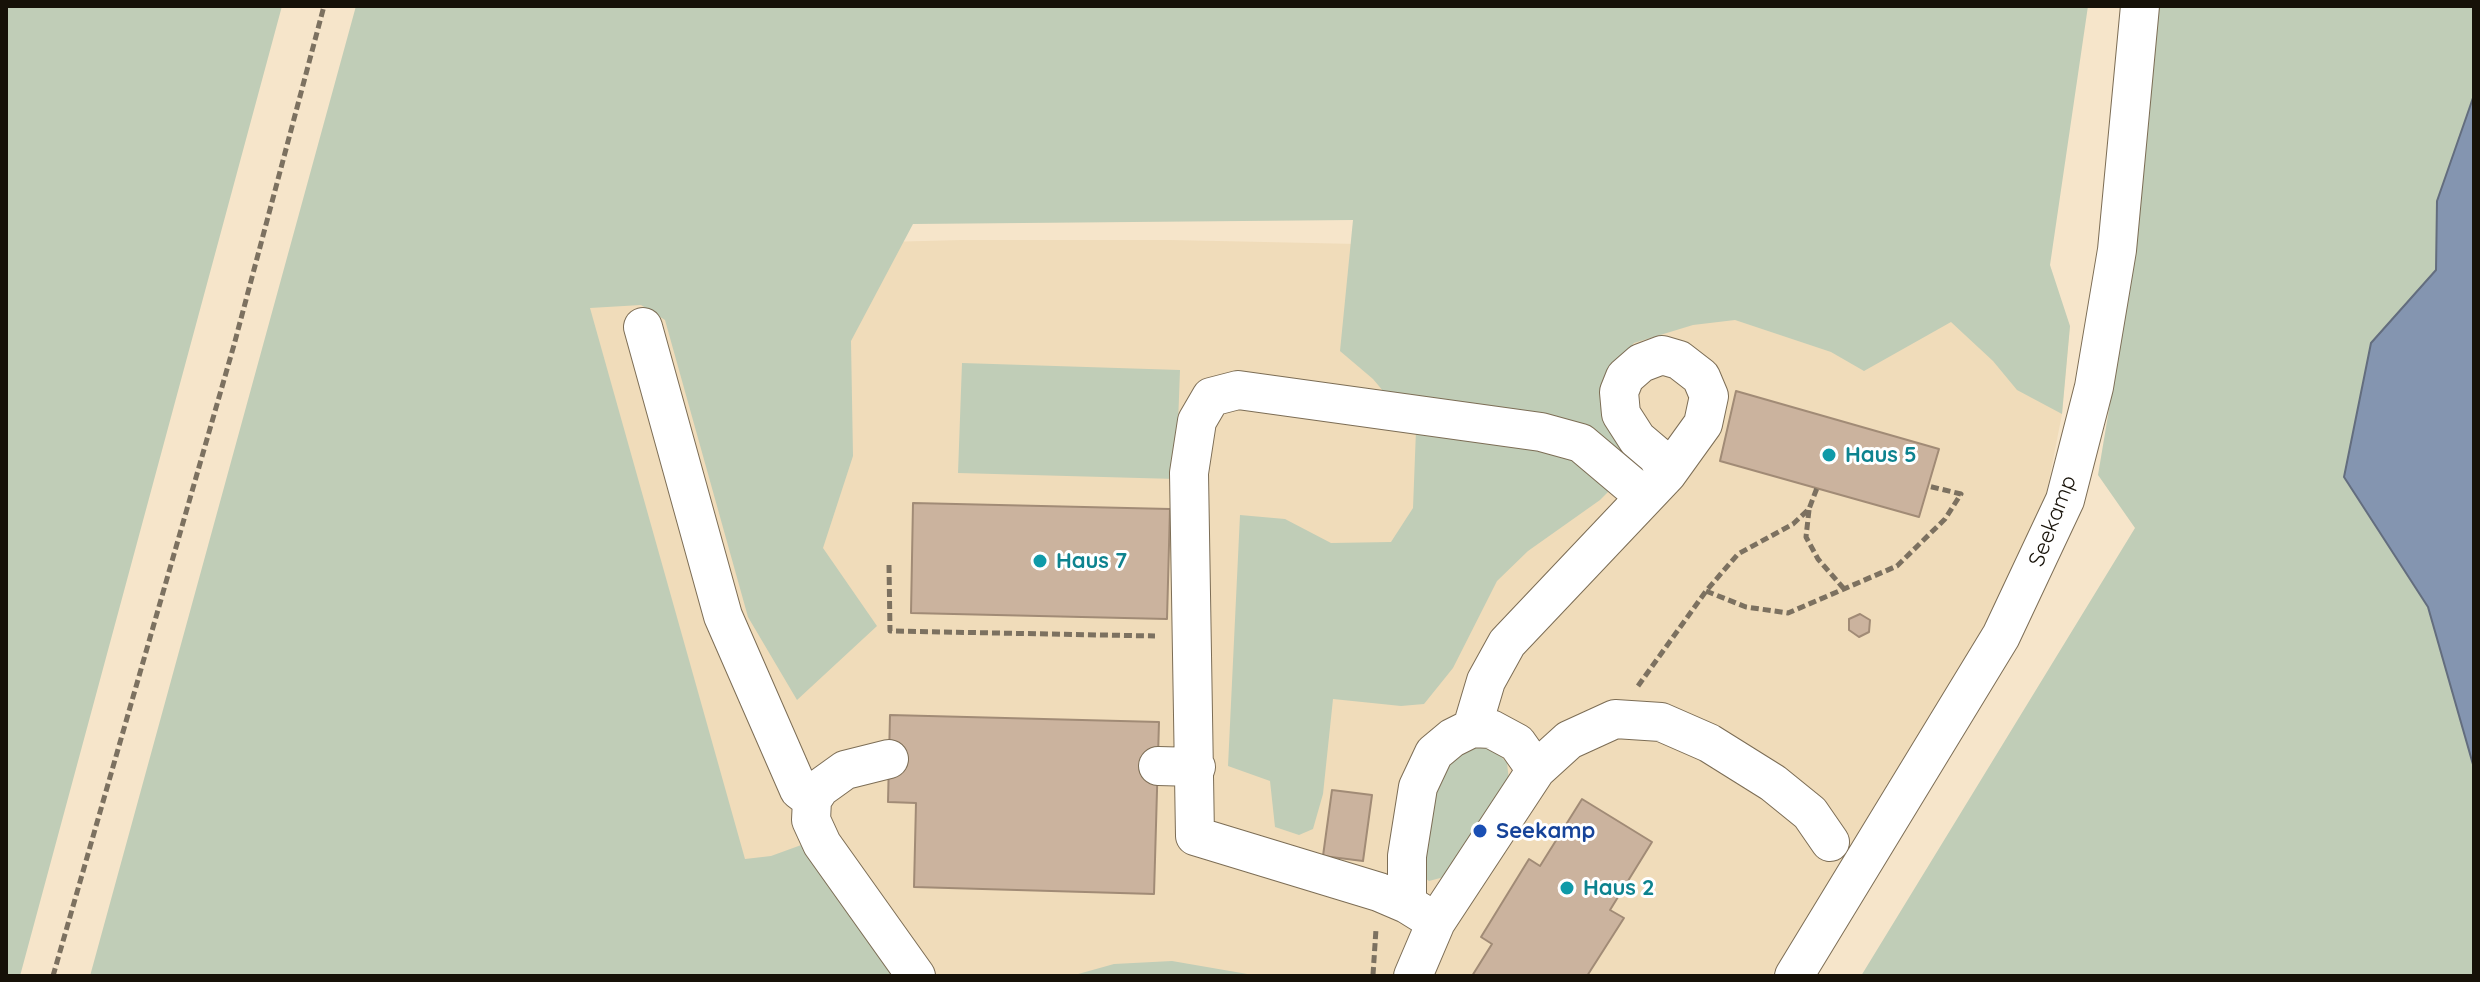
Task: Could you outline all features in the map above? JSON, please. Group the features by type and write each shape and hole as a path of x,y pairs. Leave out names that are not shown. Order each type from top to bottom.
{"street":[{"name":"Seekamp","path":"1794,976 2001,636 2065,500 2094,387 2117,250 2140,6"},
{"path":"643,327 723,616 793,779 799,790 812,800"},
{"path":"1421,913 1379,892 1195,836 1189,473 1197,421 1211,397 1238,390 1541,432 1581,443 1656,486 1507,643 1486,681 1472,728"},
{"path":"1421,913 1536,770 1569,740 1615,719 1661,722 1709,743 1792,798 1810,813 1830,842"},
{"path":"1413,976 1421,913 1407,856 1418,787 1434,753 1452,738 1472,728 1491,729 1517,743 1536,770"},
{"path":"889,759 845,770 820,788 812,800 811,820 822,844 916,976"},
{"path":"1158,766 1196,767"}],"path":[{"path":"53,976 234,345 324,6"},
{"path":"1706,591 1746,607 1788,613 1897,566 1945,519 1961,494 1928,486"},
{"path":"1817,488 1809,509 1806,537 1818,559 1845,590"},
{"path":"1615,719 1706,591 1738,554 1793,524 1809,509"},
{"path":"889,565 890,631 1192,636"}],"shaded area":[{"path":"961,240 1358,244 2070,326 2062,414 2043,511 1988,622 1771,976 777,976 576,262 736,246"}],"green space":[{"path":"6,6 282,6 20,976 6,976"},
{"path":"356,6 2088,6 2050,265 2070,326 2062,414 2017,390 1993,361 1951,322 1864,371 1831,352 1735,320 1693,325 1634,343 1608,374 1600,403 1616,438 1636,458 1600,500 1528,551 1497,581 1453,668 1424,704 1401,706 1333,699 1323,794 1313,829 1299,835 1275,827 1270,781 1228,766 1240,515 1285,519 1331,543 1391,542 1413,508 1416,430 1373,379 1340,351 1353,220 913,224 851,341 853,456 823,548 877,626 797,700 748,617 665,320 641,305 590,308 745,859 771,856 804,844 896,976 90,976"},
{"path":"2152,6 2474,6 2474,95 2437,201 2436,270 2371,344 2344,477 2428,607 2474,768 2474,976 1861,976 2135,528 2098,475 2126,308"},
{"path":"962,363 1180,370 1176,479 958,473"},
{"path":"1477,744 1495,750 1507,763 1509,780 1444,877 1429,881 1421,875 1436,776 1447,758"},
{"path":"1172,961 1259,976 1071,976 1114,964"}],"water":[{"path":"2474,95 2474,768 2428,607 2344,477 2371,343 2436,270 2437,201"}],"building":[{"name":"Haus 5","path":"1736,391 1939,449 1919,517 1720,461"},
{"name":"Haus 7","path":"913,503 1170,509 1167,619 911,613"},
{"path":"1860,614 1870,620 1869,632 1859,637 1849,630 1849,619"},
{"path":"890,715 1159,722 1154,894 914,887 916,803 888,802"},
{"path":"1332,790 1372,795 1363,861 1323,856"},
{"name":"Haus 2","path":"1582,799 1652,842 1610,910 1624,918 1587,976 1472,976 1492,944 1481,937 1529,859 1540,866"}],"place":[{"name":"Haus 5","path":"1829,455"},
{"name":"Haus 7","path":"1040,561"},
{"name":"Seekamp","path":"1480,831"},
{"name":"Haus 2","path":"1567,888"}]}
